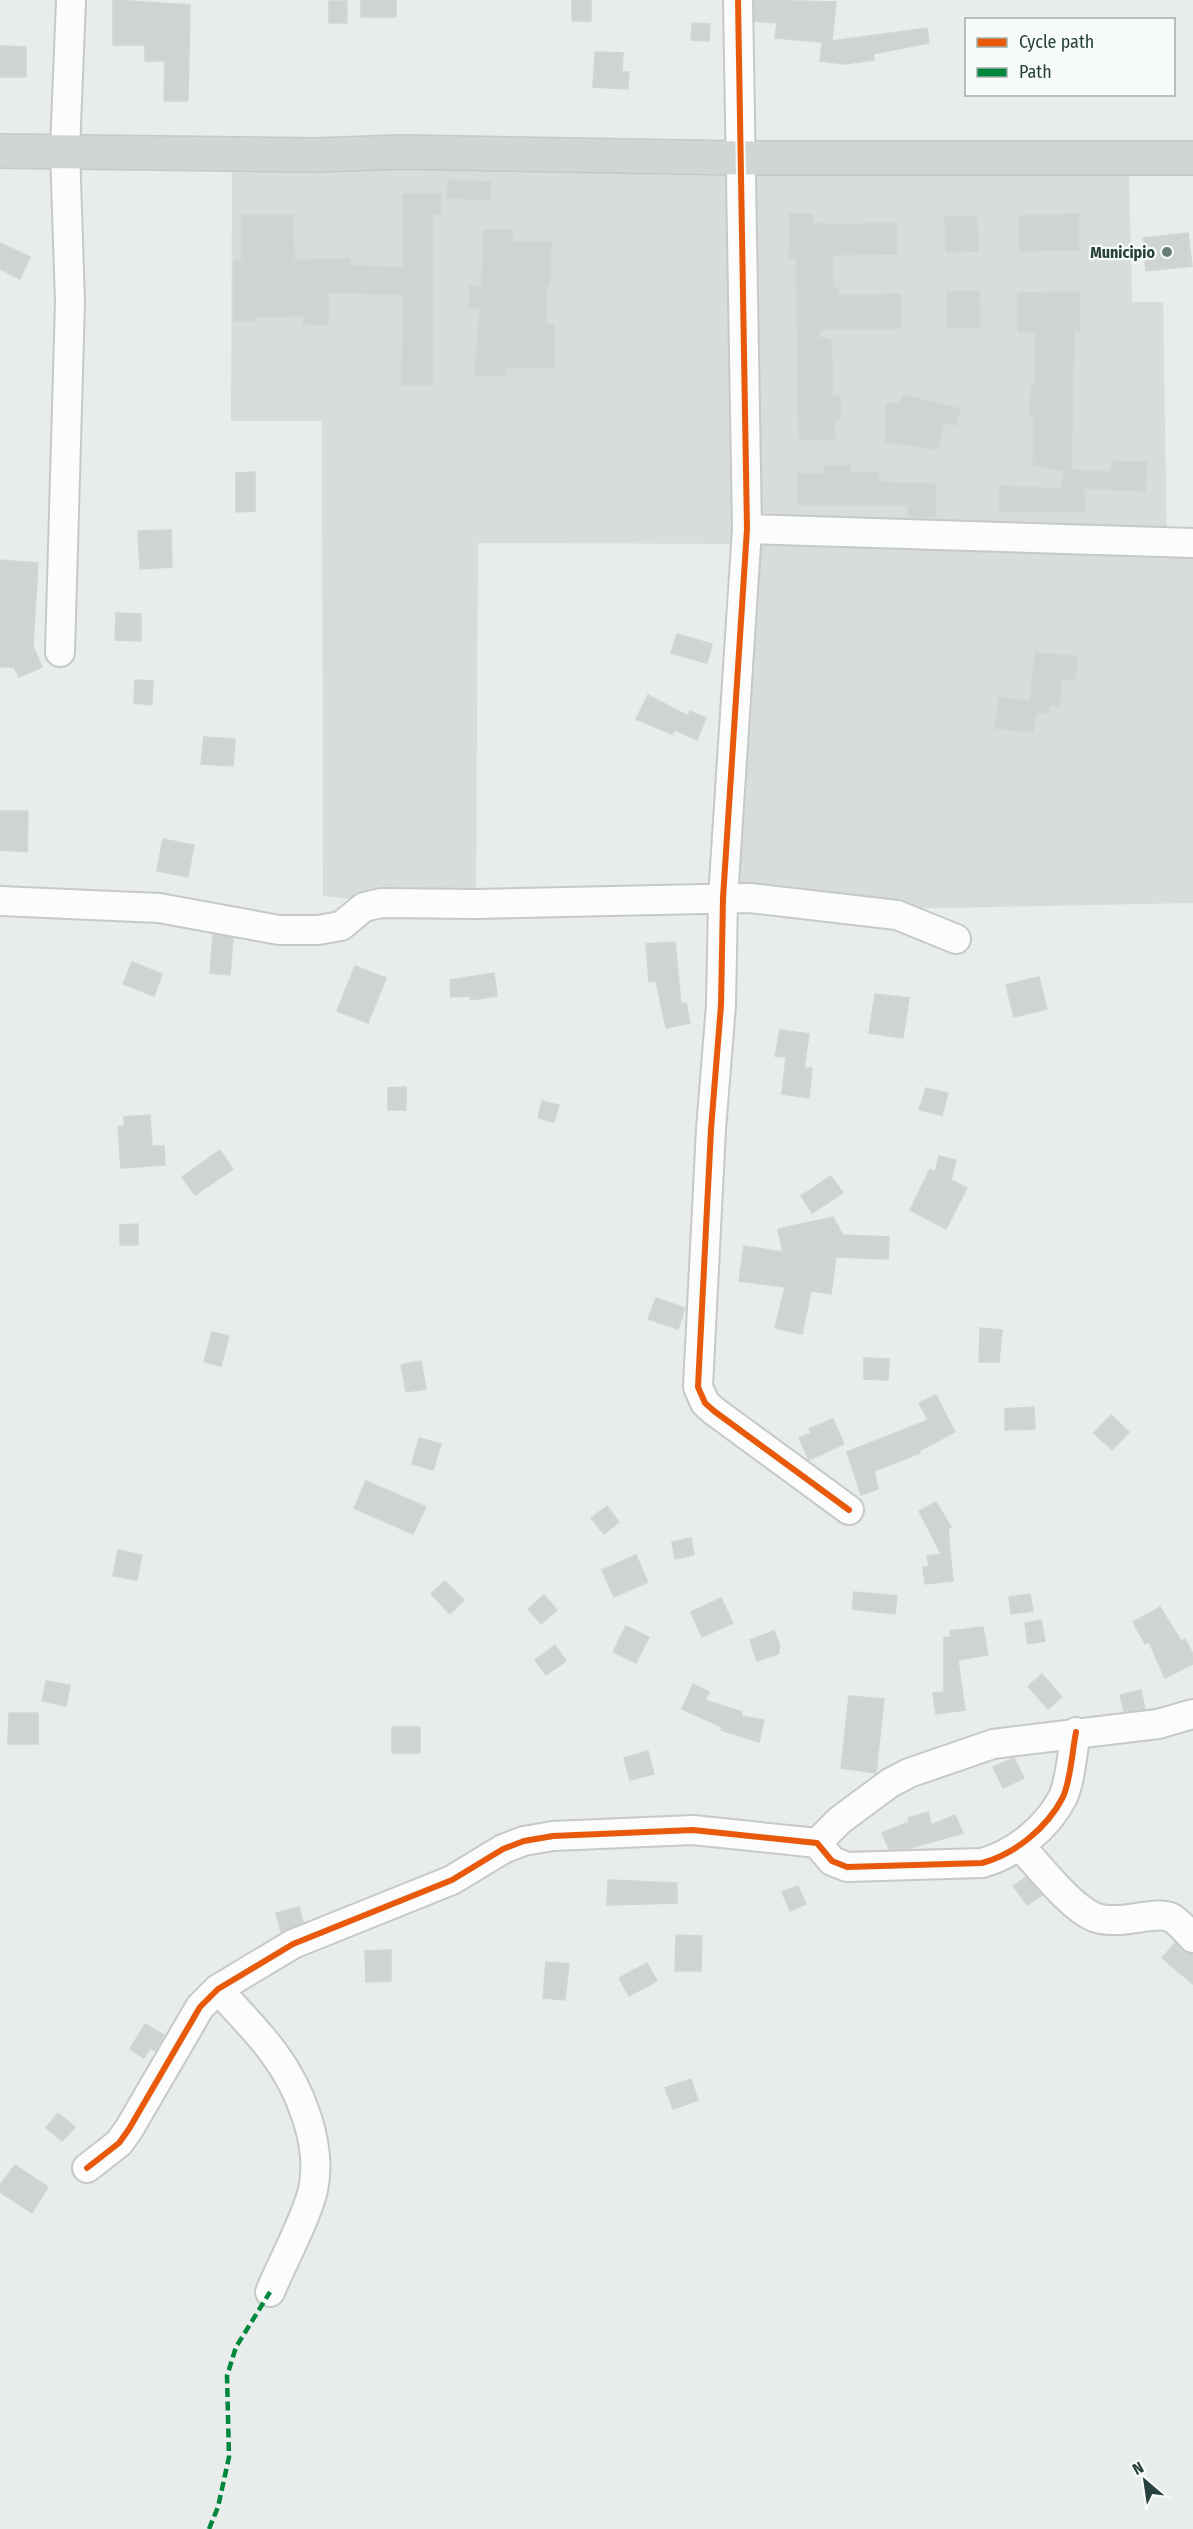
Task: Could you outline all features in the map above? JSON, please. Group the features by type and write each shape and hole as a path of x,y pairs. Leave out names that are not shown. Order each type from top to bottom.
{"main road":[{"path":"0,151 740,158 1193,158"}],"street":[{"path":"60,652 70,303 66,150 71,0"},
{"path":"738,0 747,529 723,898 721,1005 711,1129 698,1387 705,1403 714,1411 849,1510"},
{"path":"747,529 1193,543"},
{"path":"0,902 159,908 279,930 318,930 341,926 364,907 382,903 476,904 750,898 897,915 956,939"},
{"path":"817,1843 840,1820 890,1782 909,1773 993,1744 1076,1732 1158,1724 1193,1714"},
{"path":"87,2168 118,2143 129,2129 200,2007 218,1989 293,1944 453,1880 503,1849 524,1841 553,1836 693,1830 817,1843 831,1861 847,1867 982,1863 998,1859 1020,1846 1044,1824 1063,1796 1076,1732"},
{"path":"1020,1846 1077,1905 1092,1916 1110,1922 1160,1915 1172,1918 1193,1938"},
{"path":"218,1989 273,2052 292,2083 309,2126 315,2157 312,2192 270,2292"}],"shaded area":[{"path":"232,165 1129,173 1132,302 1163,302 1167,552 1193,553 1193,903 897,909 748,893 729,877 740,544 478,543 476,899 381,902 323,896 322,421 231,421"}],"building":[{"path":"113,0 190,5 188,101 164,101 165,61 145,61 145,45 113,45"},
{"path":"361,0 396,0 396,17 361,17"},
{"path":"572,0 591,0 591,21 572,21"},
{"path":"754,0 836,2 832,41 927,28 929,43 873,54 874,60 844,64 820,61 822,42 775,38 777,23 755,21"},
{"path":"329,1 347,1 347,23 329,23"},
{"path":"692,23 710,24 709,41 691,40"},
{"path":"0,46 26,47 26,77 0,77"},
{"path":"595,52 623,53 622,72 629,72 628,89 593,87"},
{"path":"448,180 490,182 490,200 447,198"},
{"path":"403,194 441,194 441,214 433,214 432,385 402,385 403,294 328,293 328,325 303,324 304,316 255,317 255,321 234,321 234,260 242,260 242,215 293,215 294,260 350,259 350,266 403,267"},
{"path":"790,214 813,214 813,223 833,225 896,223 897,254 833,255 833,288 838,288 838,296 901,294 901,328 819,329 819,337 831,340 833,396 840,395 840,419 834,420 835,439 799,440 796,258 789,258"},
{"path":"1079,214 1078,250 1020,251 1020,216"},
{"path":"945,217 977,217 978,251 946,252"},
{"path":"483,230 512,230 512,242 551,242 550,285 547,285 545,324 554,324 554,367 505,368 505,376 475,375 480,308 469,308 470,286 482,287"},
{"name":"Municipio","path":"1188,233 1192,266 1146,271 1143,238"},
{"path":"0,243 30,257 20,279 0,269"},
{"path":"979,291 980,327 948,327 947,292"},
{"path":"1079,292 1079,330 1074,330 1071,470 1112,472 1112,461 1146,462 1145,491 1084,488 1084,512 1000,511 1000,486 1062,489 1064,471 1033,465 1034,417 1030,417 1031,385 1035,385 1036,332 1018,332 1018,293"},
{"path":"903,395 960,409 956,425 943,422 938,449 885,442 886,403 901,403"},
{"path":"825,466 850,466 850,473 878,472 878,482 936,484 935,517 908,516 908,505 798,505 798,474 825,474"},
{"path":"255,472 255,511 236,512 236,473"},
{"path":"171,530 172,567 140,569 138,531"},
{"path":"0,560 38,563 33,646 42,667 19,677 14,667 0,667"},
{"path":"116,613 141,614 141,641 115,640"},
{"path":"677,634 712,644 707,663 671,653"},
{"path":"1035,653 1077,656 1075,680 1062,679 1059,706 1049,705 1048,714 1036,712 1033,732 995,728 999,697 1030,701"},
{"path":"135,680 153,681 152,705 134,703"},
{"path":"648,695 688,716 690,711 706,718 697,740 675,730 672,734 636,719"},
{"path":"204,737 235,739 233,766 201,764"},
{"path":"0,811 28,811 27,852 0,850"},
{"path":"163,839 194,845 188,877 157,871"},
{"path":"213,935 233,938 230,975 210,973"},
{"path":"675,942 681,1004 686,1003 690,1023 666,1028 656,981 649,982 646,944"},
{"path":"132,962 162,974 154,996 123,984"},
{"path":"355,966 386,978 368,1023 337,1011"},
{"path":"494,973 497,996 471,1000 470,996 451,997 450,980"},
{"path":"1039,977 1047,1009 1014,1017 1006,985"},
{"path":"875,994 909,998 903,1038 869,1033"},
{"path":"780,1030 809,1034 804,1068 812,1068 809,1098 782,1094 786,1057 775,1056"},
{"path":"406,1087 406,1110 388,1110 388,1088"},
{"path":"926,1088 948,1093 942,1115 919,1110"},
{"path":"542,1101 559,1105 554,1122 538,1118"},
{"path":"150,1115 152,1146 164,1146 165,1165 121,1168 118,1127 124,1126 124,1117"},
{"path":"220,1150 233,1169 195,1195 182,1177"},
{"path":"939,1156 956,1160 951,1180 967,1188 946,1229 910,1210 930,1169 935,1172"},
{"path":"831,1176 843,1193 812,1213 801,1196"},
{"path":"833,1217 843,1235 889,1237 888,1259 836,1257 831,1294 811,1291 802,1334 775,1328 785,1287 739,1281 744,1246 783,1252 778,1229"},
{"path":"138,1224 138,1245 120,1245 120,1225"},
{"path":"656,1298 685,1308 678,1329 648,1319"},
{"path":"980,1328 1002,1330 999,1362 979,1362"},
{"path":"212,1332 229,1336 221,1366 204,1362"},
{"path":"864,1358 889,1359 888,1380 864,1379"},
{"path":"421,1361 426,1389 406,1392 401,1365"},
{"path":"936,1395 955,1432 919,1451 920,1453 874,1471 878,1489 861,1495 847,1452 928,1420 919,1403"},
{"path":"1034,1407 1035,1429 1005,1430 1005,1409"},
{"path":"1111,1415 1129,1432 1112,1450 1094,1433"},
{"path":"833,1419 844,1444 809,1460 799,1438 811,1433 809,1429"},
{"path":"419,1438 441,1444 433,1470 412,1464"},
{"path":"366,1481 426,1507 413,1534 354,1508"},
{"path":"936,1502 951,1527 948,1528 953,1581 925,1584 923,1567 929,1567 927,1556 941,1554 919,1511"},
{"path":"607,1506 619,1522 604,1534 591,1518"},
{"path":"691,1538 694,1555 675,1559 672,1542"},
{"path":"118,1550 142,1555 137,1580 113,1576"},
{"path":"636,1555 648,1582 614,1597 602,1570"},
{"path":"445,1581 464,1600 450,1614 431,1594"},
{"path":"854,1592 897,1596 895,1614 852,1609"},
{"path":"1030,1594 1033,1611 1011,1614 1009,1597"},
{"path":"544,1595 557,1610 541,1624 528,1609"},
{"path":"721,1598 733,1623 702,1637 691,1612"},
{"path":"1160,1607 1181,1641 1185,1639 1193,1654 1193,1664 1165,1678 1149,1642 1145,1644 1133,1622"},
{"path":"1041,1620 1045,1641 1028,1644 1025,1623"},
{"path":"626,1626 649,1637 636,1663 613,1652"},
{"path":"983,1627 988,1655 958,1660 965,1710 936,1714 933,1693 944,1692 944,1638 951,1637 950,1631"},
{"path":"774,1631 780,1646 778,1654 757,1661 750,1640"},
{"path":"555,1645 566,1661 546,1675 535,1660"},
{"path":"1042,1674 1062,1697 1048,1709 1028,1686"},
{"path":"46,1681 70,1685 66,1706 42,1701"},
{"path":"693,1684 709,1692 705,1700 742,1712 741,1716 764,1720 759,1742 721,1730 722,1727 682,1709"},
{"path":"1141,1690 1145,1709 1124,1711 1120,1695"},
{"path":"849,1696 884,1699 876,1773 841,1768"},
{"path":"9,1713 38,1713 38,1744 8,1744"},
{"path":"392,1727 420,1727 420,1753 392,1753"},
{"path":"648,1751 654,1774 630,1780 624,1758"},
{"path":"1014,1758 1024,1778 1003,1788 993,1767"},
{"path":"928,1812 931,1825 955,1815 963,1833 907,1849 889,1849 882,1833 909,1822 908,1818"},
{"path":"1026,1877 1042,1895 1027,1905 1013,1886"},
{"path":"608,1880 677,1883 677,1903 607,1905"},
{"path":"798,1886 806,1904 790,1911 782,1892"},
{"path":"299,1907 303,1922 281,1932 276,1913"},
{"path":"676,1935 702,1936 701,1971 675,1971"},
{"path":"1175,1943 1182,1950 1193,1954 1193,1984 1162,1958"},
{"path":"391,1950 391,1981 366,1982 365,1951"},
{"path":"546,1962 569,1964 565,2000 543,1998"},
{"path":"647,1963 657,1981 629,1996 619,1978"},
{"path":"145,2024 164,2035 155,2051 150,2048 144,2058 130,2049"},
{"path":"691,2079 698,2100 673,2109 665,2088"},
{"path":"58,2113 75,2127 62,2141 46,2128"},
{"path":"15,2165 48,2187 32,2213 0,2192 0,2185"}],"marked path":[{"path":"209,2529 218,2507 229,2457 227,2376 236,2347 270,2292"}],"cycle path":[{"path":"738,0 747,529 723,898 721,1005 711,1129 698,1387 705,1403 714,1411 849,1510"},
{"path":"87,2168 119,2143 200,2007 218,1989 293,1944 452,1880 503,1849 524,1841 553,1836 693,1830 817,1843 832,1861 847,1867 982,1863 1006,1853 1029,1838 1056,1808 1068,1782 1076,1732"}],"place":[{"name":"Municipio","path":"1167,252"}]}
